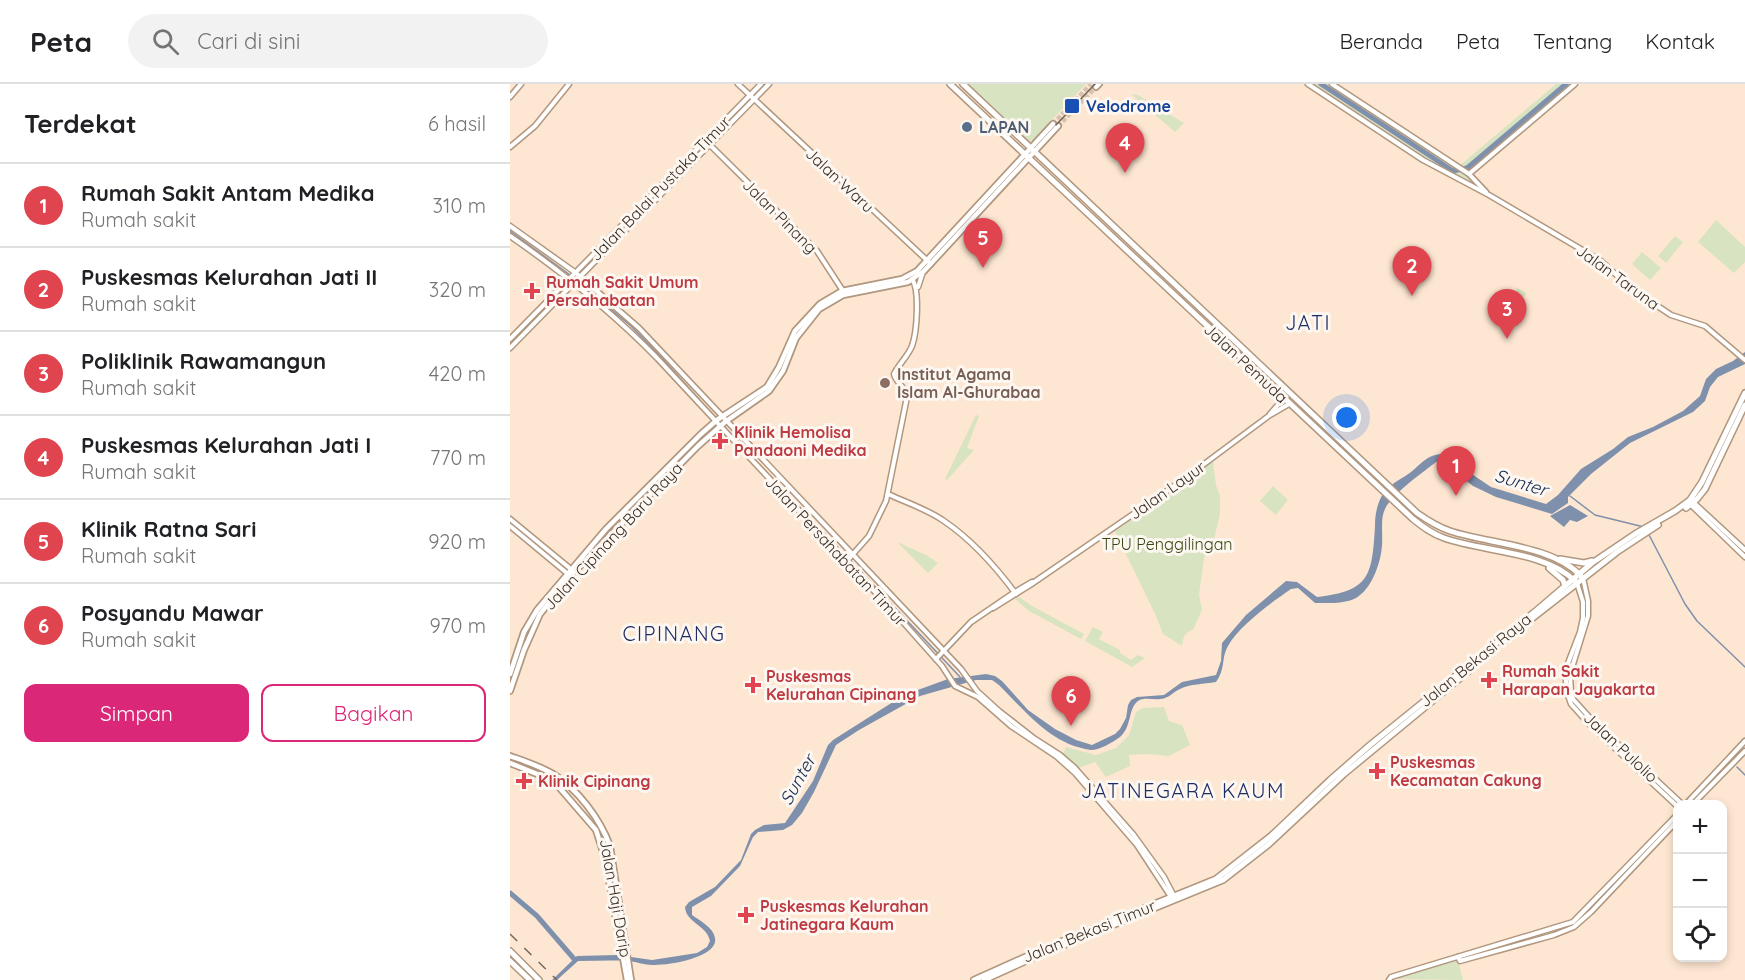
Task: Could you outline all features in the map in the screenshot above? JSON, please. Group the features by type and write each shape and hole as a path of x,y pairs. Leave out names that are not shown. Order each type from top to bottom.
{"main road":[{"name":"Jalan Pemuda","path":"950,84 1426,530 1444,538 1543,563 1575,581"},
{"name":"Jalan Pemuda","path":"963,84 1425,519 1449,531 1556,558 1581,576"},
{"path":"843,293 902,279 928,262 1055,125"},
{"path":"1092,219 1098,213"},
{"path":"843,293 904,283 924,271 928,262"},
{"name":"Jalan Cipinang Baru Raya","path":"510,691 512,675 537,619 571,572 721,421 769,391 783,371 796,338 806,321 843,293"},
{"name":"Jalan Bekasi Raya","path":"1690,502 1745,393"},
{"name":"Jalan Bekasi Raya","path":"1174,899 1217,884 1239,868 1269,844 1377,746 1581,576 1690,502 1705,489 1745,405"},
{"path":"1353,464 1358,458"},
{"name":"Jalan Bekasi Raya","path":"1581,576 1595,560 1643,532"},
{"path":"1556,558 1584,563 1595,560"},
{"path":"1543,563 1563,580 1565,586"},
{"name":"Jalan Bekasi Raya","path":"1539,611 1565,586 1575,581"},
{"name":"Jalan Haji Darip","path":"510,756 561,779 583,802 601,826 610,846 618,917"},
{"name":"Jalan Haji Darip","path":"510,763 542,776 558,786 596,830 605,858 618,917 629,980"},
{"name":"Jalan Bekasi Timur","path":"974,980 1043,949 1174,899"},
{"name":"Jalan Bekasi Timur","path":"984,980 1174,899"},
{"path":"510,951 539,980"},
{"path":"510,961 530,980"}],"street":[{"path":"510,97 521,84"},
{"path":"510,147 535,126 569,84"},
{"name":"Jalan Waru","path":"738,84 928,262"},
{"path":"752,97 761,84"},
{"path":"752,97 769,84"},
{"path":"1308,84 1423,160 1489,195"},
{"path":"1332,84 1459,167 1489,195"},
{"path":"1468,174 1575,84"},
{"name":"Jalan Balai Pustaka Timur","path":"510,348 752,97"},
{"name":"Jalan Balai Pustaka Timur","path":"510,339 752,97"},
{"name":"Jalan Pinang","path":"709,144 817,251 843,293"},
{"path":"1474,188 1476,183"},
{"name":"Jalan Taruna","path":"1489,195 1601,261 1632,289 1671,315 1705,326 1745,360"},
{"path":"510,226 580,277 639,328 721,421 939,655 963,672 976,692 1011,726 1068,765 1144,851 1174,899"},
{"path":"510,236 574,283 627,328 721,421"},
{"path":"849,559 873,530 888,494 907,397 894,374 912,345 917,294 924,271"},
{"path":"912,279 917,294"},
{"path":"543,306 548,310"},
{"name":"Jalan Layur","path":"1270,414 1284,398"},
{"name":"Jalan Layur","path":"939,655 971,622 1180,482 1270,414 1290,403"},
{"name":"Jalan Persahabatan Timur","path":"721,421 939,655 949,678 959,689 976,692"},
{"path":"888,494 930,513 953,528 1000,572 1015,593"},
{"path":"1690,502 1745,550"},
{"path":"1690,502 1745,557"},
{"path":"510,519 571,572"},
{"path":"518,525 512,528 571,572"},
{"name":"Jalan Pulolio","path":"1578,644 1587,622 1588,601 1581,576"},
{"name":"Jalan Pulolio","path":"1575,581 1583,602 1578,644 1570,674 1571,693 1590,721 1679,800"},
{"path":"1583,602 1588,601"},
{"name":"Jalan Pulolio","path":"1600,730 1673,803"},
{"path":"1688,800 1745,741"},
{"path":"1697,800 1745,751"},
{"path":"1459,959 1576,920 1673,818"},
{"path":"1389,979 1537,939 1567,930 1580,923 1673,824"},
{"path":"1535,934 1537,939"}],"green space":[{"path":"963,84 1086,84 1034,139 1025,144"},
{"path":"1308,84 1332,84 1458,167 1556,84 1575,84 1470,174 1477,184 1474,187 1446,173"},
{"path":"1131,94 1138,95 1184,123 1175,132"},
{"path":"1716,220 1745,247 1745,262 1734,273 1698,242"},
{"path":"1675,236 1683,242 1666,263 1658,256"},
{"path":"1642,252 1661,268 1650,280 1632,264"},
{"path":"1517,288 1526,293 1507,326 1498,321"},
{"path":"976,415 979,416 967,448 974,450 947,480 945,479"},
{"name":"TPU Penggilingan","path":"1213,461 1220,496 1220,514 1214,539 1204,558 1199,595 1202,610 1193,630 1184,636 1182,646 1163,634 1115,531 1187,482"},
{"path":"1273,486 1288,500 1276,515 1260,501"},
{"path":"897,542 926,555 938,563 928,573"},
{"path":"1019,597 1084,634 1081,639 1029,611 1015,599"},
{"path":"1093,627 1103,632 1099,639 1120,650 1120,653 1131,660 1138,655 1145,658 1132,667 1085,641"},
{"path":"1164,707 1169,721 1182,725 1190,745 1169,756 1129,755 1130,766 1106,777 1095,762 1076,769 1062,756 1066,747 1096,755 1116,748 1129,735 1136,712 1143,708"},
{"path":"1458,960 1463,980 1389,979"}],"water":[{"path":"1745,352 1745,364 1718,377 1710,387 1705,401 1693,412 1630,443 1591,474 1568,497 1568,503 1552,514 1496,497 1473,486 1443,462 1436,462 1401,490 1385,509 1380,559 1371,582 1362,594 1347,601 1315,603 1298,588 1291,589 1256,615 1233,638 1226,650 1216,682 1184,687 1163,699 1138,701 1124,733 1095,750 1077,747 1051,734 992,680 976,680 920,696 836,745 814,792 792,825 783,830 758,832 753,837 740,866 711,896 692,907 692,915 714,934 714,945 709,951 701,956 659,965 629,961 578,961 557,980 552,980 577,956 617,955 652,960 697,953 707,947 710,941 708,936 689,917 685,907 689,902 715,887 741,860 751,834 755,830 764,825 785,823 813,781 828,745 833,740 904,695 948,679 986,674 995,676 1028,710 1055,729 1092,745 1115,734 1120,729 1131,700 1137,697 1164,695 1182,682 1216,675 1221,661 1222,643 1246,615 1286,581 1297,582 1317,597 1335,594 1358,585 1365,578 1369,569 1376,513 1382,495 1429,458 1442,454 1491,487 1546,504 1558,495 1581,469 1628,437 1683,411 1700,396 1706,379 1716,369"},
{"path":"1570,505 1588,516 1577,522 1570,520 1564,527 1550,516"}],"waterway":[{"path":"1321,84 1453,171 1467,168 1566,84"},
{"path":"510,231 570,275"},
{"path":"578,282 631,326 847,557"},
{"path":"1570,496 1595,515 1644,527"},
{"path":"1648,533 1685,604 1697,621 1745,667"},
{"path":"850,560 960,677"},
{"path":"1737,767 1745,775"},
{"name":"CIPINANG","path":"510,893 537,916 575,960"}],"tunnel":[{"path":"1053,124 1091,84"},
{"path":"1058,126 1096,87"}],"tram line":[{"path":"1056,125 1095,84"}],"railway":[{"path":"510,934 557,980"}],"place":[{"name":"Velodrome","path":"1072,106"},
{"name":"LAPAN","path":"967,127"},
{"name":"Puskesmas Kelurahan Jati I","path":"1125,173"},
{"name":"Klinik Ratna Sari","path":"983,268"},
{"name":"Rumah Sakit Umum Persahabatan","path":"532,291"},
{"name":"Puskesmas Kelurahan Jati II","path":"1412,296"},
{"name":"Poliklinik Rawamangun","path":"1507,339"},
{"name":"Institut Agama Islam Al-Ghurabaa","path":"885,383"},
{"name":"Klinik Hemolisa Pandaoni Medika","path":"720,441"},
{"name":"Rumah Sakit Antam Medika","path":"1456,496"},
{"name":"Rumah Sakit Harapan Jayakarta","path":"1489,680"},
{"name":"Puskesmas Kelurahan Cipinang","path":"753,685"},
{"name":"Posyandu Mawar","path":"1071,726"},
{"name":"Puskesmas Kecamatan Cakung","path":"1377,771"},
{"name":"Klinik Cipinang","path":"524,781"},
{"name":"Puskesmas Kelurahan Jatinegara Kaum","path":"746,915"}],"district":[{"name":"JATI","path":"1308,323"},
{"name":"CIPINANG","path":"674,634"},
{"name":"JATINEGARA KAUM","path":"1183,791"}],"water label":[{"name":"Sunter","path":"1521,483"},
{"name":"Sunter","path":"798,780"}]}
